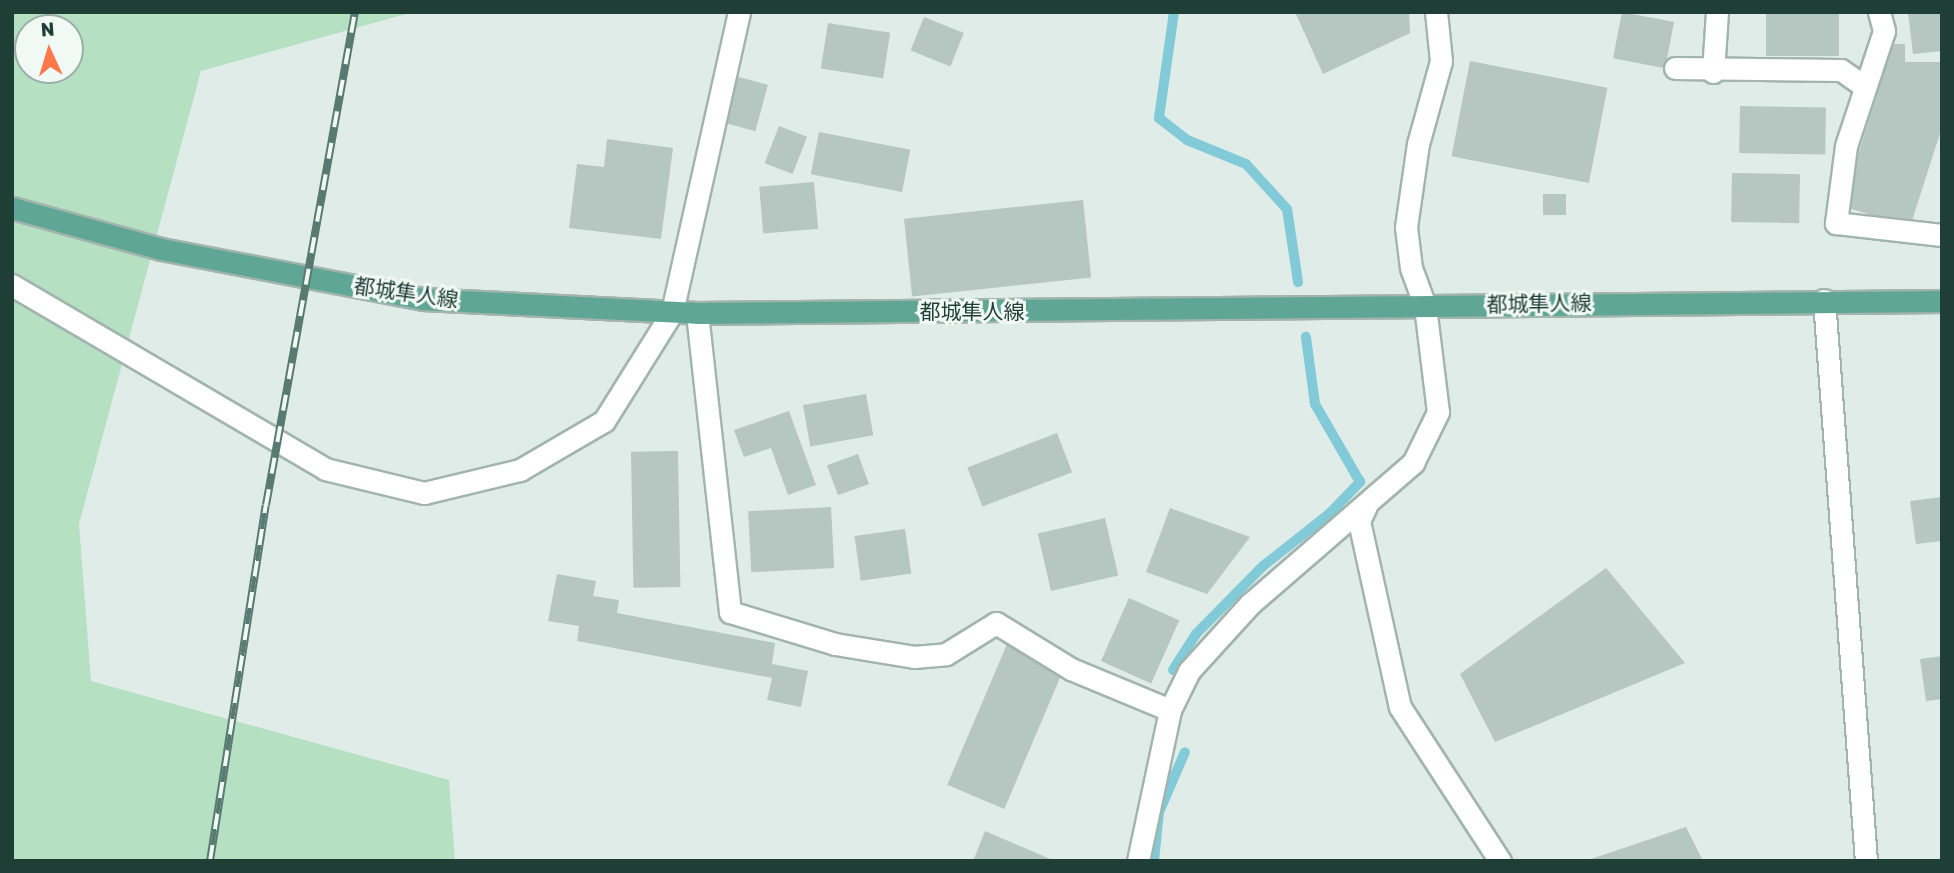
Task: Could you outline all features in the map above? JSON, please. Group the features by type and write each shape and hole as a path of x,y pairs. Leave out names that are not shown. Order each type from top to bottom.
{"main road":[{"name":"都城隼人線","path":"12,208 161,249 423,299 672,312 1942,301"}],"street":[{"path":"12,285 325,469 424,493 520,470 604,421 672,312 739,12"},
{"path":"1139,861 1170,710 1189,671 1250,604 1413,463 1438,411 1425,306 1411,268 1406,228 1418,144 1441,61 1436,12"},
{"path":"1713,72 1717,12"},
{"path":"1879,12 1884,31 1846,146 1836,223 1942,235"},
{"path":"1675,68 1713,72 1841,70 1865,87"},
{"path":"1824,300 1867,861"},
{"path":"697,313 730,612 835,644 915,657 946,654 996,623 1071,670 1170,710"},
{"path":"1366,506 1359,521 1399,707 1500,861"}],"green space":[{"path":"12,12 413,12 201,71 79,524 91,681 449,780 455,861 12,861"}],"building":[{"path":"1295,12 1409,12 1410,33 1323,74"},
{"path":"1622,12 1674,22 1665,68 1613,58"},
{"path":"1908,12 1942,12 1942,51 1913,54"},
{"path":"1766,13 1839,13 1839,56 1766,56"},
{"path":"924,17 964,33 950,66 911,50"},
{"path":"828,23 890,33 883,78 821,68"},
{"path":"1893,44 1905,44 1905,62 1942,62 1942,127 1910,227 1842,206"},
{"path":"1470,61 1607,88 1589,183 1451,156"},
{"path":"735,76 768,85 755,131 723,122"},
{"path":"1740,106 1826,108 1825,154 1739,153"},
{"path":"779,126 807,137 793,174 765,163"},
{"path":"819,132 910,150 902,192 811,174"},
{"path":"607,139 673,148 661,239 569,228 577,164 604,167"},
{"path":"1732,173 1800,174 1799,223 1731,222"},
{"path":"814,182 818,229 763,234 759,187"},
{"path":"1543,194 1566,194 1566,215 1543,215"},
{"path":"1083,200 1091,278 912,296 904,219"},
{"path":"866,394 873,435 810,446 803,405"},
{"path":"789,411 816,485 788,495 771,448 744,457 734,430"},
{"path":"1057,433 1072,472 982,507 967,467"},
{"path":"678,451 680,587 633,588 631,452"},
{"path":"858,454 869,484 838,495 827,465"},
{"path":"1942,497 1942,541 1916,544 1910,501"},
{"path":"831,507 834,568 751,572 748,511"},
{"path":"1170,508 1250,537 1207,594 1146,572"},
{"path":"1105,518 1118,575 1051,591 1038,534"},
{"path":"905,529 911,574 861,581 854,536"},
{"path":"1606,568 1685,663 1495,742 1460,674"},
{"path":"557,574 596,581 593,596 619,600 617,613 775,643 772,664 808,671 801,707 767,700 772,678 577,641 579,626 548,621"},
{"path":"1129,598 1179,620 1151,683 1101,661"},
{"path":"1007,644 1064,668 1004,809 947,785"},
{"path":"1942,656 1942,699 1926,701 1920,659"},
{"path":"1686,827 1703,861 1588,861 1588,860"},
{"path":"985,831 1055,861 973,861"}],"waterway":[{"path":"1174,12 1159,118 1187,140 1246,164 1287,209 1298,282"},
{"path":"1173,670 1196,634 1263,566 1329,514 1360,482 1315,404 1306,337"},
{"path":"1154,861 1159,812 1185,752"}],"railway":[{"path":"210,861 266,505 355,12"}]}
